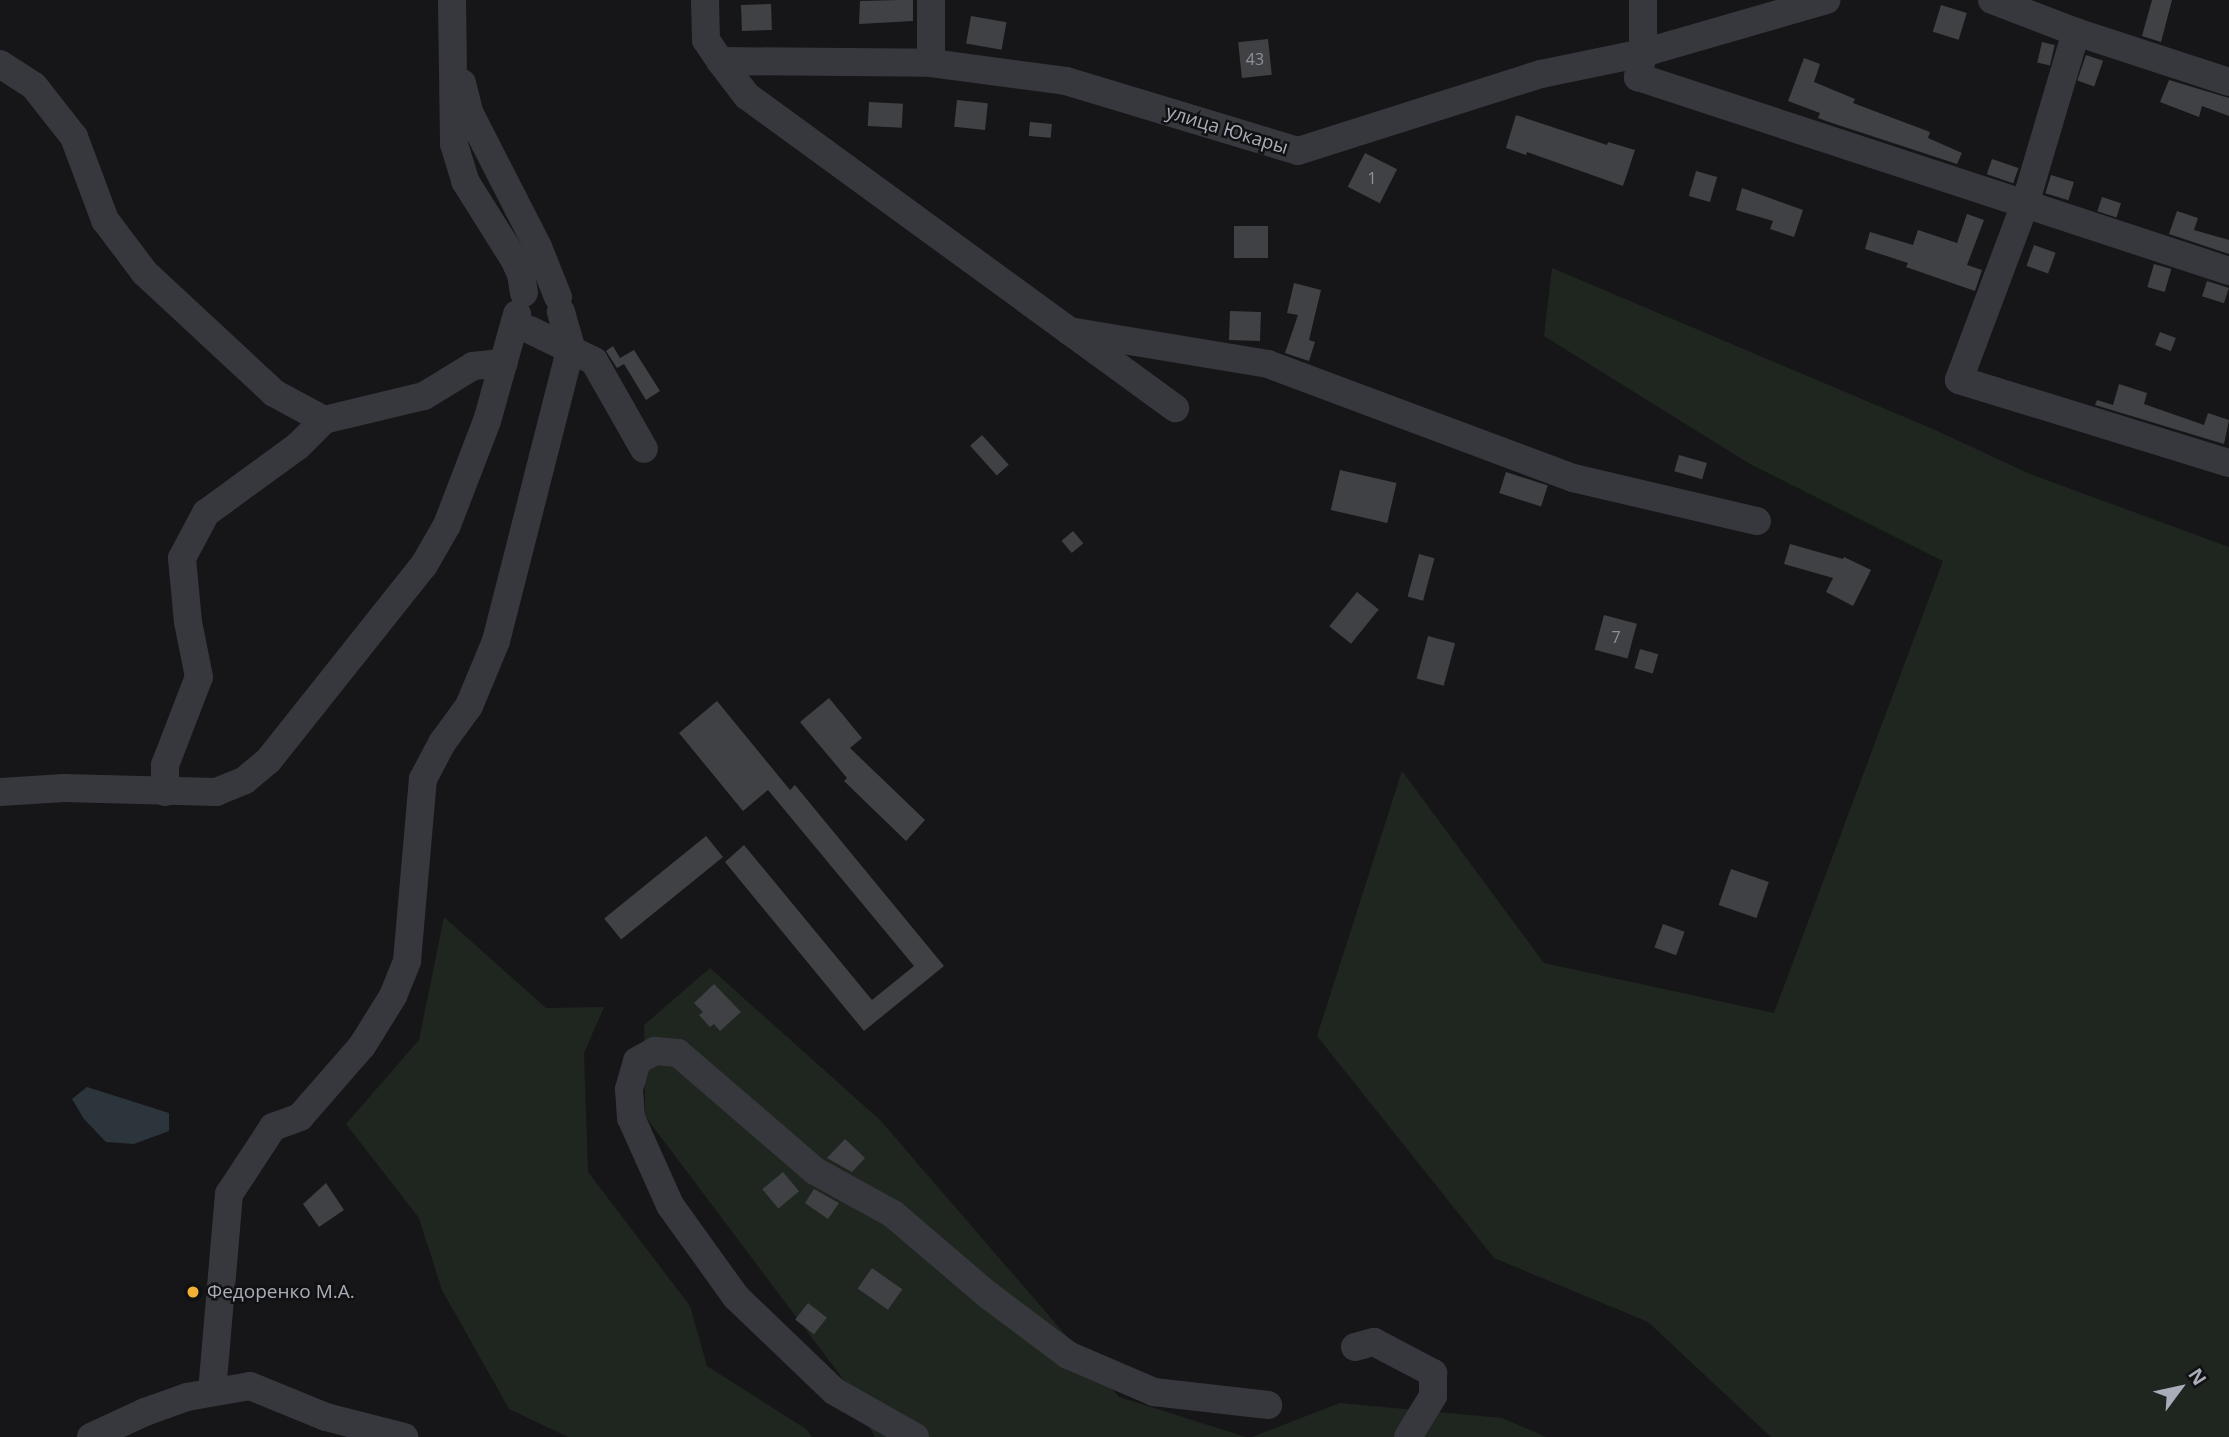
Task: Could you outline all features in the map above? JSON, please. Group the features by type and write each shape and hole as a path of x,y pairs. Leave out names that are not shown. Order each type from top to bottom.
{"street":[{"path":"705,0 713,51 747,96 1175,408"},
{"path":"931,0 931,63"},
{"path":"1643,0 1643,53 1638,77 2229,271"},
{"name":"улица Юкары","path":"713,51 931,63 1066,81 1298,151 1541,74 1643,53 1827,0"},
{"path":"1992,0 2077,32 2229,82"},
{"path":"199,1395 213,1361 229,1194 273,1127 300,1117 362,1046 393,996 407,961 423,779 442,743 470,706 496,641 571,347 538,247 470,114 458,69 452,11"},
{"path":"452,11 454,144 465,181 522,274 524,312"},
{"path":"2077,32 2025,204 1959,380 2229,463"},
{"path":"0,64 34,86 74,137 105,220 145,273 274,393 324,420"},
{"path":"0,792 64,788 216,792 246,780 286,741 344,662 424,565 447,525 475,454 504,363 524,312 538,287 546,288 559,304"},
{"path":"524,312 551,329 559,304"},
{"path":"524,312 594,361 644,449"},
{"path":"1069,331 1268,364 1573,478 1757,521"},
{"path":"165,792 165,765 199,677 188,622 182,558 206,513 298,446 324,420 424,396 473,366 504,363"},
{"path":"915,1437 834,1391 736,1297 670,1205 631,1118 629,1089 637,1060 655,1051 678,1053 815,1171 893,1214 988,1295 1068,1355 1154,1392 1268,1405"},
{"path":"1355,1347 1374,1342 1433,1373 1433,1396 1408,1437"},
{"path":"213,1361 250,1386 326,1418 404,1437"},
{"path":"91,1437 145,1412 199,1395 250,1386"}],"shaded area":[{"path":"1552,268 1935,430 2030,474 2229,547 2229,1437 1771,1437 1648,1322 1494,1258 1317,1036 1402,771 1544,963 1774,1013 1943,561 1750,464 1544,336"},
{"path":"444,917 546,1008 604,1007 584,1053 588,1172 690,1306 707,1366 806,1429 812,1437 568,1437 509,1409 442,1290 419,1218 346,1124 419,1040"},
{"path":"710,968 880,1120 1119,1397 1246,1437 875,1437 840,1375 645,1116 644,1025"},
{"path":"87,1087 169,1113 169,1131 134,1144 106,1142 84,1119 72,1099"},
{"path":"1340,1403 1502,1418 1546,1437 1252,1437"}],"building":[{"path":"913,0 913,21 859,24 860,1"},
{"path":"2152,0 2172,0 2161,42 2142,36"},
{"path":"771,4 772,30 742,31 741,5"},
{"path":"1941,5 1967,13 1959,40 1933,32"},
{"path":"971,16 1006,22 1002,50 966,44"},
{"path":"1268,39 1272,75 1242,78 1238,42"},
{"path":"2042,42 2055,45 2050,65 2037,62"},
{"path":"2086,55 2103,61 2094,86 2077,81"},
{"path":"1804,58 1820,64 1814,82 1855,99 1853,103 1930,132 1928,138 1962,153 1957,164 1826,121 1818,118 1820,113 1788,101"},
{"path":"2169,80 2229,98 2229,116 2202,106 2199,117 2160,102"},
{"path":"957,100 988,103 985,130 954,127"},
{"path":"869,102 903,104 902,128 868,126"},
{"path":"1516,115 1607,145 1608,142 1635,150 1623,186 1527,152 1526,155 1506,148"},
{"path":"1030,122 1052,124 1051,138 1029,136"},
{"path":"1365,153 1397,169 1380,203 1348,187"},
{"path":"1992,159 2018,168 2013,183 1987,174"},
{"path":"1696,171 1717,177 1710,202 1689,196"},
{"path":"2051,175 2074,182 2068,200 2045,193"},
{"path":"1742,188 1803,210 1794,237 1770,229 1773,221 1736,210"},
{"path":"2102,197 2121,203 2116,217 2097,211"},
{"path":"2177,211 2198,218 2194,230 2229,240 2229,254 2169,234"},
{"path":"1967,214 1984,220 1967,265 1982,270 1975,291 1906,267 1908,263 1865,249 1870,232 1913,245 1918,230 1957,243"},
{"path":"1234,226 1268,226 1268,258 1234,258"},
{"path":"2034,245 2056,253 2048,274 2026,266"},
{"path":"2154,264 2171,269 2165,292 2147,287"},
{"path":"2207,281 2229,288 2224,303 2202,296"},
{"path":"1294,283 1321,290 1309,340 1315,342 1309,361 1285,353 1298,315 1287,313"},
{"path":"1230,311 1261,312 1260,341 1229,340"},
{"path":"2160,332 2176,338 2171,351 2155,345"},
{"path":"613,346 620,358 634,350 660,391 646,400 624,364 617,368 606,351"},
{"path":"2119,384 2147,393 2144,404 2204,425 2208,413 2229,420 2224,444 2095,405 2097,400 2113,405"},
{"path":"982,435 1009,465 997,475 970,446"},
{"path":"1679,455 1707,463 1702,479 1674,471"},
{"path":"1340,470 1397,483 1387,523 1331,510"},
{"path":"1506,472 1548,486 1541,507 1499,493"},
{"path":"1073,531 1083,543 1072,553 1062,541"},
{"path":"1790,544 1843,559 1844,557 1871,570 1853,606 1826,592 1833,578 1784,564"},
{"path":"1419,554 1434,558 1423,601 1408,597"},
{"path":"1357,592 1379,610 1351,644 1329,626"},
{"path":"1604,615 1637,624 1628,659 1595,650"},
{"path":"1428,636 1455,643 1444,686 1417,679"},
{"path":"1640,649 1658,654 1653,673 1634,668"},
{"path":"829,698 862,738 850,748 925,820 906,841 844,781 847,778 800,722"},
{"path":"717,701 790,790 795,785 944,966 864,1031 725,862 744,845 872,1000 914,966 768,790 743,811 679,733"},
{"path":"706,836 723,857 621,939 604,918"},
{"path":"1731,869 1769,882 1756,918 1719,905"},
{"path":"1663,924 1685,932 1676,955 1654,947"},
{"path":"714,984 741,1012 720,1031 714,1024 710,1027 699,1015 703,1012 694,1003"},
{"path":"845,1139 865,1158 852,1172 827,1158"},
{"path":"783,1172 799,1191 778,1209 762,1189"},
{"path":"326,1183 344,1210 319,1227 303,1204"},
{"path":"814,1189 839,1203 828,1219 805,1203"},
{"path":"872,1268 902,1289 888,1310 858,1288"},
{"path":"808,1303 827,1318 814,1334 795,1320"}],"place":[{"name":"Федоренко М.А.","path":"193,1292"}]}
